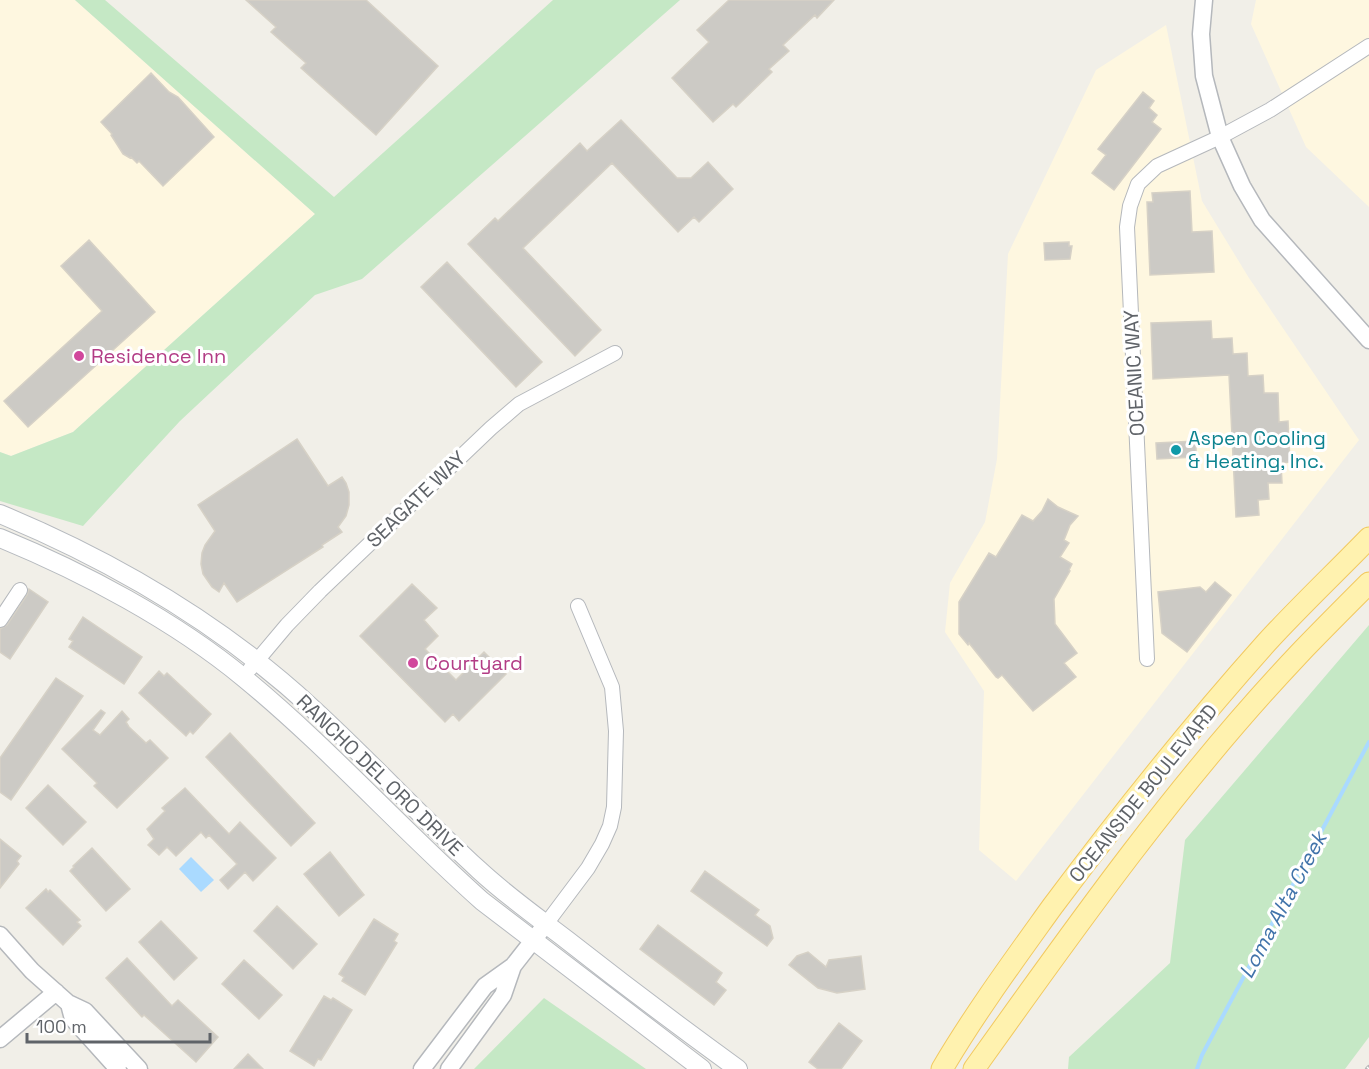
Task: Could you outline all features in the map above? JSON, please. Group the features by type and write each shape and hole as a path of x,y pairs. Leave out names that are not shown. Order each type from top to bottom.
{"main road":[{"name":"RANCHO DEL ORO DRIVE","path":"0,514 80,550 130,576 176,604 256,661 311,706 478,870 738,1069"},
{"name":"RANCHO DEL ORO DRIVE","path":"0,538 70,570 119,596 201,646 243,677 296,723 451,874 532,941 702,1069"},
{"name":"OCEANSIDE BOULEVARD","path":"942,1069 955,1046 1035,930 1102,839 1164,761 1268,641 1369,538"},
{"name":"OCEANSIDE BOULEVARD","path":"974,1069 1062,945 1135,848 1198,770 1298,655 1369,583"}],"street":[{"path":"1204,0 1201,34 1204,76 1220,136 1242,186 1262,220 1369,339"},
{"name":"OCEANIC WAY","path":"1147,659 1127,227 1130,206 1138,184 1156,165 1270,110 1369,46"},
{"name":"SEAGATE WAY","path":"243,677 287,625 320,591 491,428 519,404 615,353"},
{"path":"0,620 20,590"},
{"path":"449,1069 502,995 513,966 588,868 602,844 614,807 616,731 612,687 578,606"},
{"path":"0,935 32,970 69,1004 85,1011 139,1069"},
{"path":"422,1069 485,986 513,966"},
{"path":"0,1039 56,992"},
{"path":"69,1004 73,1019 118,1069"}],"shaded area":[{"path":"0,0 75,0 315,214 73,432 11,456 0,452"},
{"path":"1256,0 1369,0 1369,207 1306,147 1251,24"},
{"path":"1166,25 1202,201 1249,278 1359,440 1016,881 979,850 984,691 945,632 950,583 985,522 997,459 1008,254 1096,70"}],"green space":[{"path":"75,0 105,0 334,197 553,0 680,0 362,279 315,295 180,421 83,526 0,501 0,452 11,456 73,432 315,214"},
{"path":"1369,625 1369,1037 1345,1069 1068,1069 1069,1057 1170,963 1185,840"},
{"path":"544,998 646,1069 474,1069"}],"water":[{"path":"191,857 214,880 201,892 179,869"}],"building":[{"path":"246,0 366,0 438,66 376,135 301,68 306,63 271,32 276,27"},
{"path":"729,0 834,0 817,18 815,15 783,45 789,51 769,69 772,72 736,107 733,104 713,122 672,78 709,42 697,30"},
{"path":"151,73 169,92 178,97 214,137 163,186 139,161 137,163 131,157 123,154 112,134 101,122"},
{"path":"1143,92 1154,101 1149,108 1157,115 1152,122 1161,129 1114,190 1092,173 1106,155 1098,149"},
{"path":"621,120 677,178 691,178 708,162 733,189 699,222 694,217 678,232 612,163 523,248 601,330 575,356 468,244 495,218 498,221 580,143 587,151"},
{"path":"1190,191 1192,232 1212,231 1214,272 1150,275 1147,202 1153,202 1152,193"},
{"name":"Residence Inn","path":"89,240 155,312 28,427 4,401 102,311 61,266"},
{"path":"1069,242 1069,246 1072,246 1070,259 1045,260 1044,243"},
{"path":"447,262 542,362 516,387 421,287"},
{"path":"1211,321 1212,339 1232,338 1233,354 1247,353 1248,376 1263,375 1264,393 1278,393 1279,422 1288,421 1290,462 1281,463 1282,483 1268,483 1269,499 1258,500 1259,515 1236,517 1229,375 1153,379 1151,323"},
{"path":"297,439 328,486 342,477 346,483 349,505 346,516 338,527 342,532 322,545 323,547 237,602 224,583 219,592 212,587 203,574 202,553 215,531 198,505"},
{"name":"Aspen Cooling & Heating, Inc.","path":"1196,441 1196,457 1157,459 1156,443"},
{"path":"1048,499 1058,507 1078,516 1070,525 1064,540 1069,543 1060,557 1072,564 1070,571 1054,599 1055,624 1077,653 1064,663 1076,677 1033,711 1002,675 996,677 959,634 959,602 989,553 996,557 1022,515 1033,521 1042,511"},
{"path":"1215,582 1231,595 1187,652 1162,633 1158,592 1200,587 1206,592"},
{"name":"Courtyard","path":"412,584 437,608 424,620 438,636 425,649 456,680 484,652 506,674 459,721 453,714 445,722 360,636"},
{"path":"29,589 48,602 10,659 0,652 0,629 7,625"},
{"path":"83,617 142,657 124,684 69,647 73,641 69,639"},
{"path":"159,671 164,676 167,673 211,714 193,734 190,731 186,736 139,693"},
{"path":"56,678 83,696 11,800 0,792 0,758"},
{"path":"101,710 105,713 93,730 100,735 122,711 129,719 126,722 129,727 146,743 150,740 168,758 117,808 94,786 97,783 62,749"},
{"path":"230,733 315,823 291,846 206,757"},
{"path":"48,785 86,822 63,845 26,808"},
{"path":"185,788 229,834 240,822 276,858 253,881 245,872 228,889 220,880 237,864 209,835 206,838 201,832 176,856 167,847 159,855 148,845 154,839 147,829 165,811 162,808"},
{"path":"0,839 21,856 17,861 19,864 0,888"},
{"path":"92,848 130,889 106,911 70,871"},
{"path":"330,852 364,895 339,916 304,874"},
{"path":"705,871 759,910 755,915 770,926 773,938 767,946 691,891"},
{"path":"46,889 48,892 50,890 80,920 77,922 81,926 63,945 26,908"},
{"path":"277,906 317,944 293,969 254,931"},
{"path":"374,919 398,934 394,941 397,943 365,995 342,981 344,977 339,974"},
{"path":"161,921 197,958 174,980 139,942"},
{"path":"658,925 722,973 716,982 726,990 714,1005 640,949"},
{"path":"808,952 826,967 829,960 861,956 865,989 837,993 818,988 789,965 797,956"},
{"path":"127,958 172,1006 178,1000 218,1037 196,1062 144,1015 142,1017 106,978"},
{"path":"244,960 282,995 259,1019 222,984"},
{"path":"324,996 331,1000 333,998 352,1010 321,1060 318,1059 314,1066 290,1051"},
{"path":"839,1023 862,1041 841,1069 818,1069 809,1062"},
{"path":"248,1054 263,1069 234,1069"}],"waterway":[{"name":"Loma Alta Creek","path":"1197,1069 1202,1055 1369,742"}],"place":[{"name":"Residence Inn","path":"79,356"},
{"name":"Aspen Cooling & Heating, Inc.","path":"1176,450"},
{"name":"Courtyard","path":"413,663"}]}
